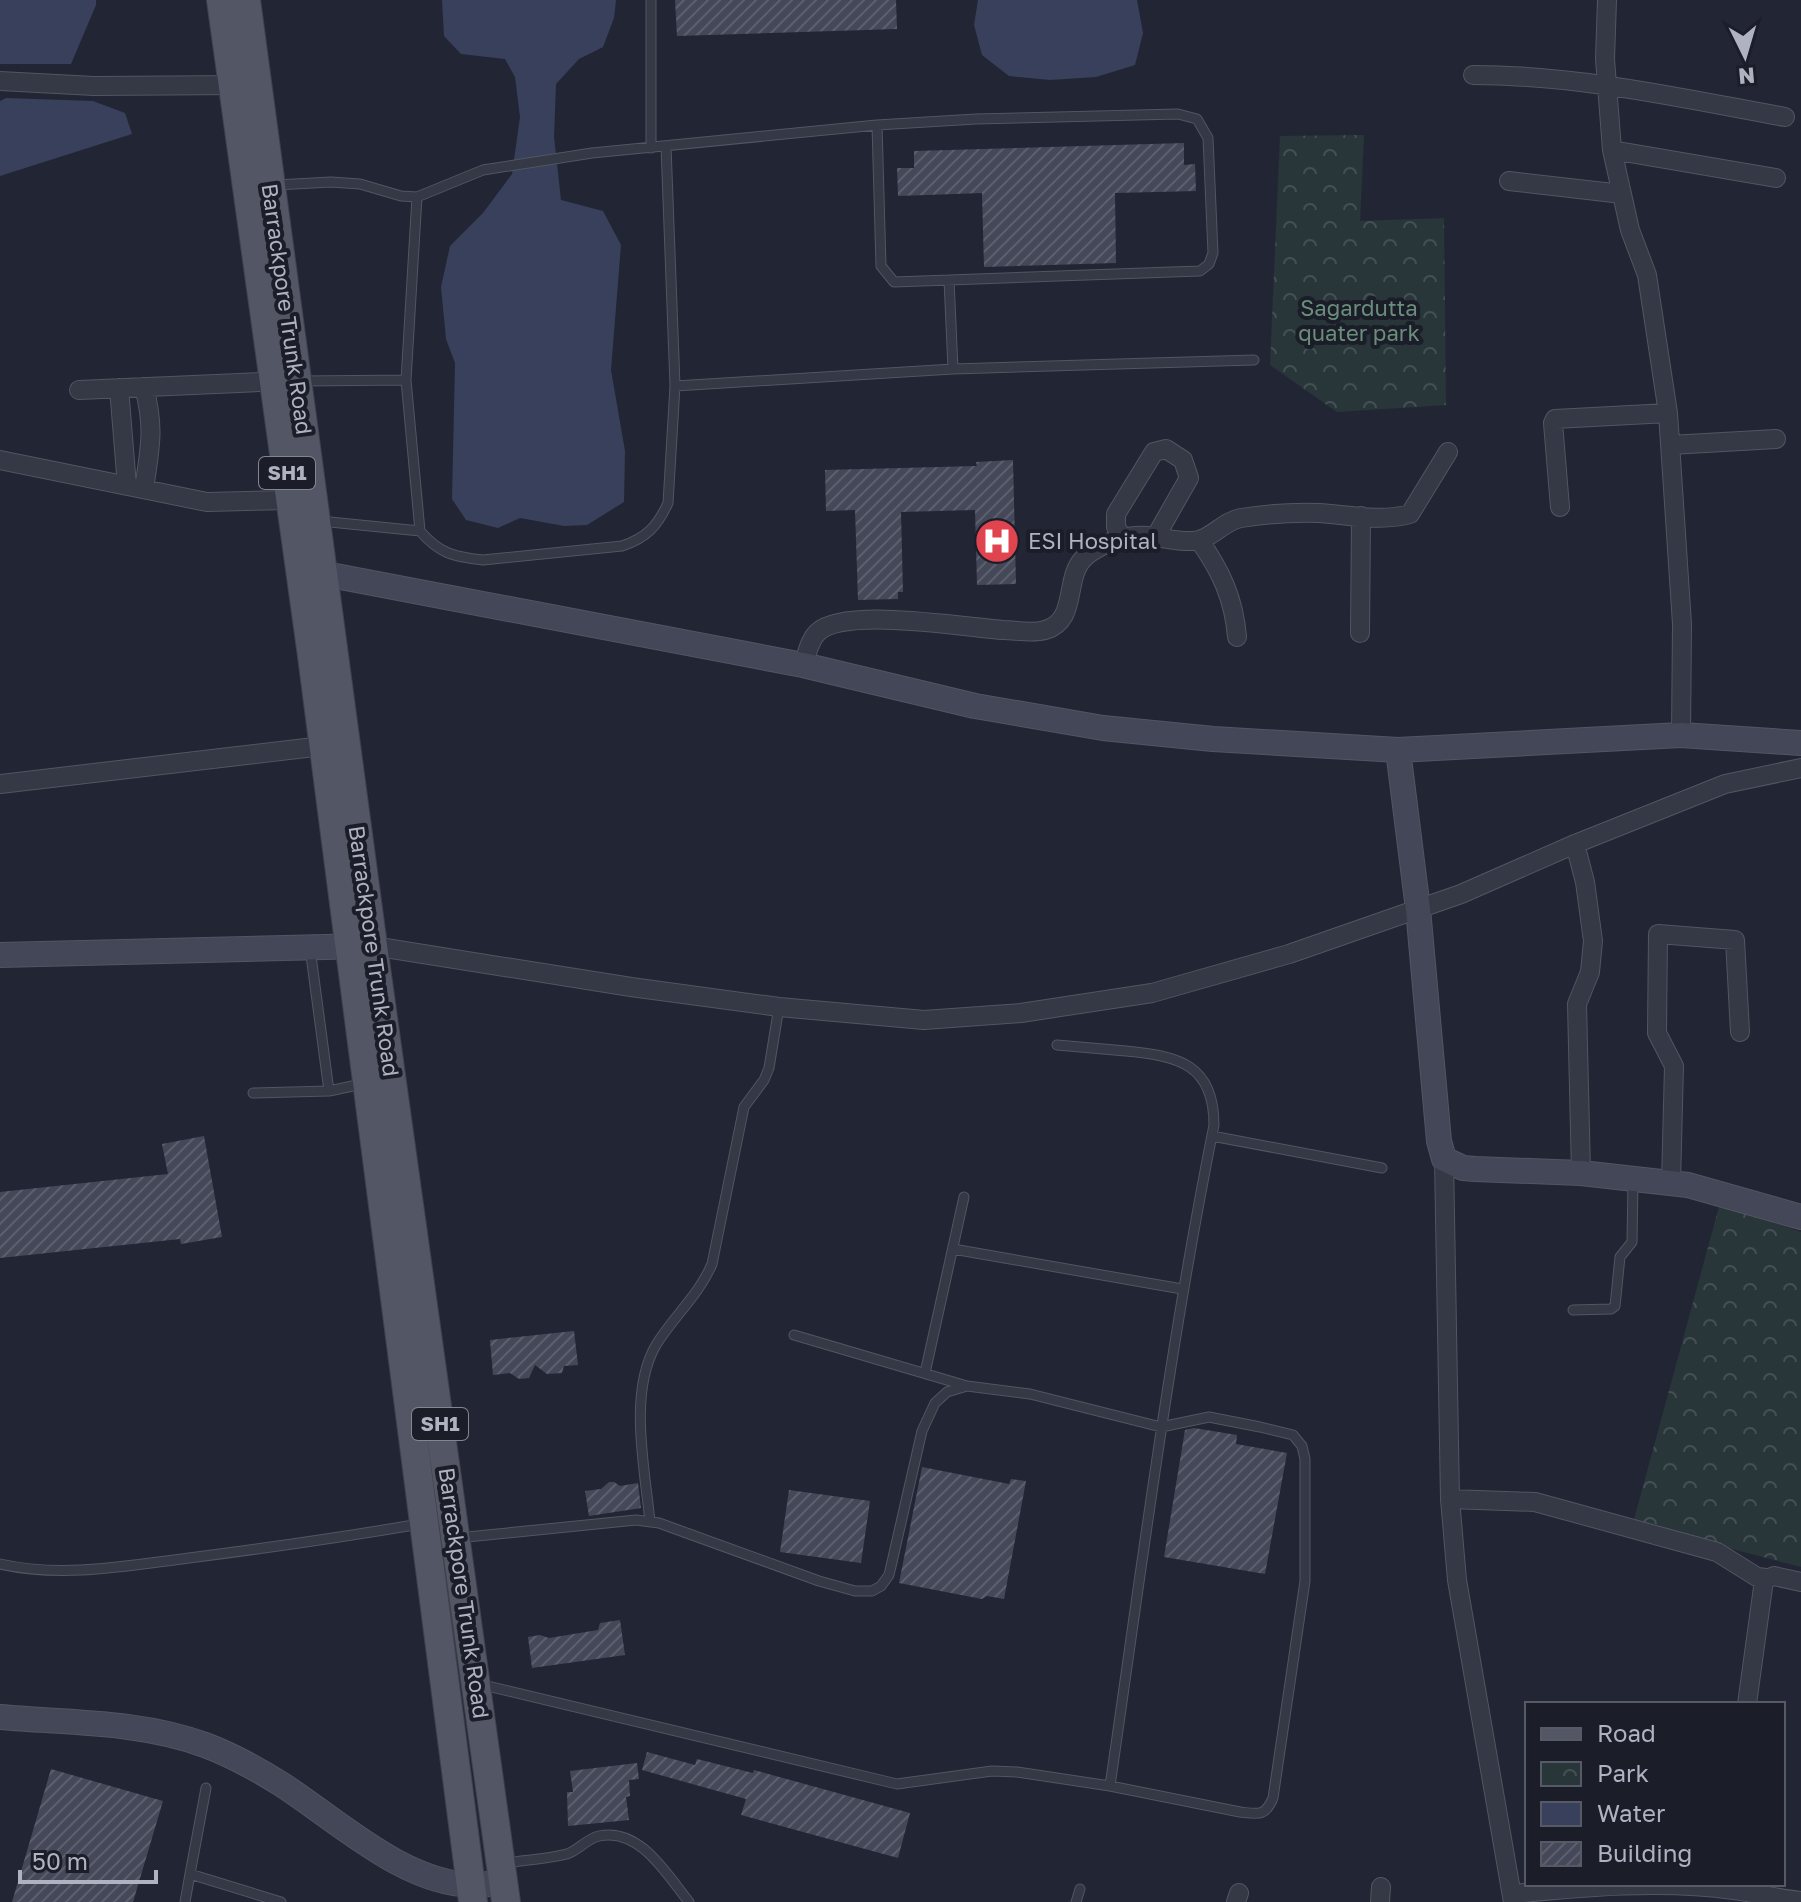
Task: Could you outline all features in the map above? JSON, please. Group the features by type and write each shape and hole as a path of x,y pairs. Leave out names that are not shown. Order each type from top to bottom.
{"main road":[{"name":"Barrackpore Trunk Road","path":"221,0 270,186 286,381 290,500 312,574 360,946 365,1083 472,1894"},
{"name":"Barrackpore Trunk Road","path":"246,0 245,85 286,381 316,521 312,574 323,746 360,946 456,1539 504,1883"}],"street":[{"path":"1607,0 1605,59 1612,150 1630,230 1647,275 1668,413 1682,624 1681,735"},
{"path":"1473,75 1528,76 1607,84 1785,117"},
{"path":"0,81 94,86 245,85"},
{"path":"1612,150 1776,178"},
{"path":"1509,181 1622,194"},
{"path":"79,390 286,381"},
{"path":"135,487 152,438 152,417 144,387"},
{"path":"119,388 135,487"},
{"path":"1560,507 1555,419 1668,413"},
{"path":"1670,445 1776,439"},
{"path":"1123,538 1116,527 1116,514 1154,452 1166,449 1183,460 1189,478 1156,536"},
{"path":"803,665 818,632 845,620 1027,631 1050,629 1063,617 1076,571 1084,557 1123,538 1142,535 1199,540 1239,518 1301,513 1401,517 1410,514 1448,452"},
{"path":"0,460 207,502 290,500"},
{"path":"1360,633 1361,516"},
{"path":"1199,540 1225,582 1232,600 1237,637"},
{"path":"312,574 803,665 975,706 1103,728 1213,739 1398,750 1681,735 1801,743"},
{"path":"0,784 323,746"},
{"path":"1398,750 1418,909 1439,1141 1444,1159 1450,1499 1463,1619 1513,1898 1596,1886 1723,1886 1755,1898 1801,1901"},
{"path":"0,955 360,946 779,1007 924,1020 1021,1013 1152,993 1289,954 1461,894 1725,784 1801,768"},
{"path":"1575,844 1585,882 1593,941 1590,972 1577,1004 1581,1173"},
{"path":"1671,1183 1674,1066 1657,1033 1658,934 1735,940 1740,1032"},
{"path":"1444,1159 1463,1168 1581,1173 1671,1183 1710,1190 1801,1217"},
{"path":"1450,1499 1535,1502 1717,1552 1757,1577 1774,1576 1801,1582"},
{"path":"1747,1702 1762,1586 1766,1578"},
{"path":"0,1717 165,1732 207,1745 243,1761 401,1865 472,1894 504,1883"}],"lane":[{"path":"651,0 651,148"},
{"path":"270,186 331,182 360,184 401,196 417,197 483,170 565,156 877,125 1178,114 1197,119 1208,138 1213,253 1209,264 1200,271 894,282 881,266 877,125"},
{"path":"417,197 406,380 420,531 435,549 483,560 622,546 643,539 660,521 668,503 675,386 666,146"},
{"path":"949,280 953,369"},
{"path":"675,386 953,369 1254,360"},
{"path":"286,381 406,380"},
{"path":"316,521 420,531"},
{"path":"310,948 329,1091"},
{"path":"650,1522 641,1431 643,1384 649,1358 705,1280 712,1264 744,1107 769,1068 779,1007"},
{"path":"1057,1045 1163,1054 1180,1060 1193,1069 1209,1091 1214,1106 1212,1136 1182,1289 1110,1786"},
{"path":"253,1093 329,1091 365,1083"},
{"path":"1212,1136 1382,1168"},
{"path":"1573,1310 1611,1309 1615,1306 1620,1257 1632,1242 1633,1180"},
{"path":"925,1373 964,1197"},
{"path":"953,1249 1182,1289"},
{"path":"476,1683 897,1784 992,1771 1110,1786 1240,1812 1260,1814 1268,1809 1273,1798 1281,1752 1305,1581 1306,1474 1302,1446 1293,1435 1209,1417 1161,1427 1030,1394 967,1386 794,1335"},
{"path":"456,1539 615,1522 650,1522 819,1581 855,1591 872,1591 881,1586 889,1575 922,1431 935,1403 947,1392 967,1386"},
{"path":"0,1564 33,1571 83,1571 301,1544 424,1523"},
{"path":"185,1902 206,1788"},
{"path":"504,1883 598,1836 613,1835 627,1838 644,1848 689,1902"},
{"path":"190,1874 281,1902"},
{"path":"1076,1902 1080,1889"}],"green space":[{"name":"Sagardutta quater park","path":"1364,135 1360,221 1444,218 1446,405 1337,412 1270,365 1280,136"},
{"path":"1720,1203 1801,1232 1801,1567 1633,1523"}],"water":[{"path":"0,0 96,0 96,5 71,64 0,64"},
{"path":"442,0 616,0 614,18 603,47 579,59 556,84 554,137 561,200 603,211 621,245 611,370 625,451 624,502 587,525 564,526 520,518 498,528 466,520 452,499 455,363 446,339 441,287 450,246 483,213 512,174 520,117 515,77 505,59 461,54 444,36"},
{"path":"978,0 1137,0 1143,33 1135,65 1096,77 1050,80 1009,76 982,55 974,25"},
{"path":"6,98 93,101 125,113 132,134 0,176 0,101"}],"building":[{"path":"675,0 896,0 897,29 677,36"},
{"path":"1184,143 1184,165 1195,164 1196,191 1115,193 1116,263 984,267 982,193 898,196 897,168 914,168 914,151"},
{"path":"1013,460 1016,584 977,585 975,510 901,512 903,592 898,592 898,599 858,600 855,510 826,511 825,470 977,466 976,462"},
{"path":"204,1136 222,1237 181,1244 180,1239 0,1258 0,1192 168,1174 162,1144"},
{"path":"574,1331 578,1365 564,1366 562,1373 547,1374 535,1365 529,1378 519,1379 510,1373 493,1375 490,1340"},
{"path":"1194,1428 1237,1435 1236,1444 1287,1453 1265,1574 1164,1557 1185,1430"},
{"path":"922,1467 1009,1484 1011,1479 1026,1481 1004,1599 987,1596 982,1599 899,1583"},
{"path":"609,1482 620,1486 638,1483 641,1508 589,1516 585,1491 601,1489"},
{"path":"789,1490 870,1501 861,1563 780,1552"},
{"path":"620,1620 625,1655 532,1668 528,1637 540,1635 549,1638 598,1630 600,1623"},
{"path":"647,1752 695,1765 697,1759 753,1773 754,1770 910,1813 898,1858 741,1815 746,1799 642,1770"},
{"path":"637,1763 639,1779 629,1780 630,1796 626,1797 629,1820 568,1826 567,1792 573,1792 570,1771"},
{"path":"51,1769 163,1801 133,1902 12,1902"}],"place":[{"name":"ESI Hospital","path":"997,541"}]}
